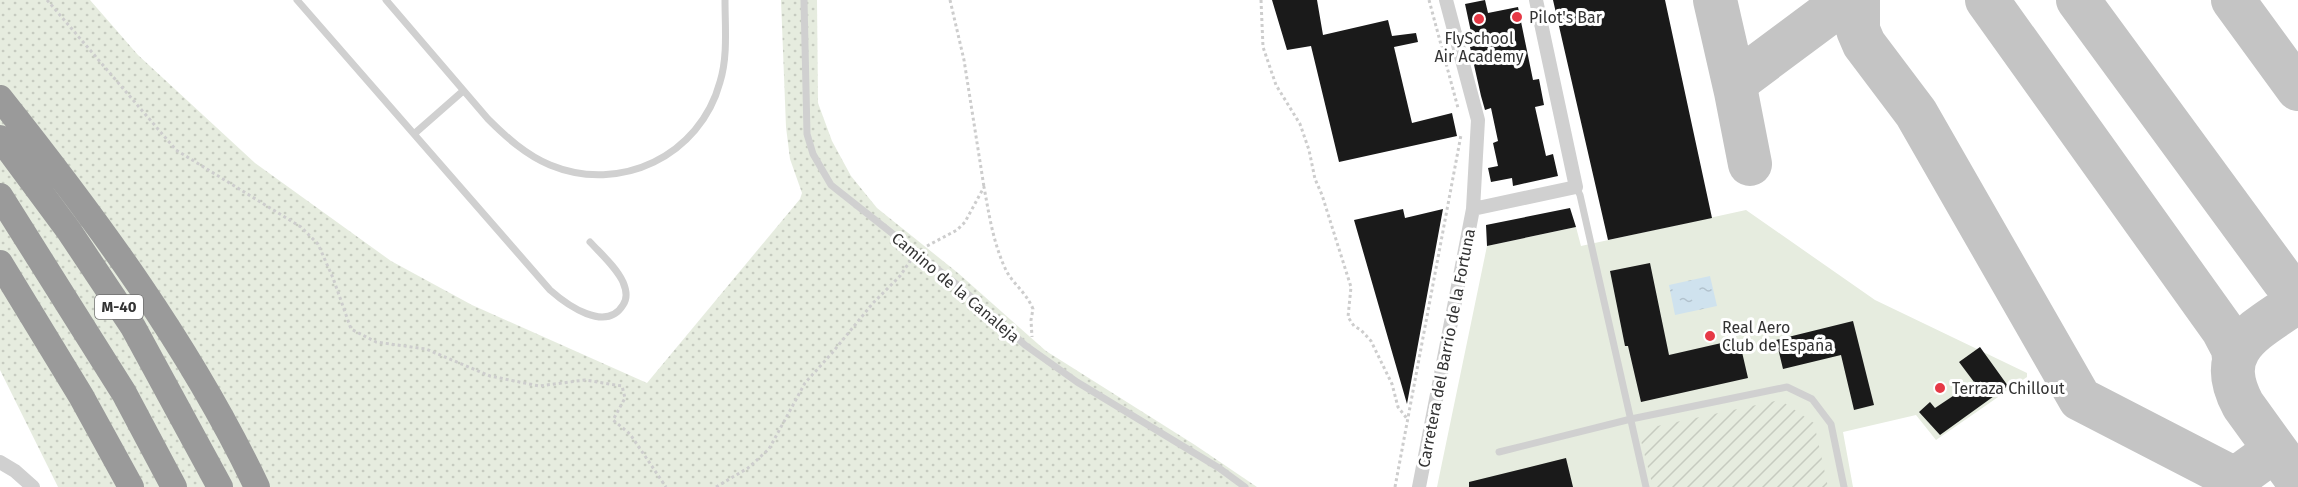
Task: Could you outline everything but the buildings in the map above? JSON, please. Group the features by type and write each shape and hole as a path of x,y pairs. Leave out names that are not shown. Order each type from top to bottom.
{"highway":[{"path":"0,98 130,269 202,384 257,487"},
{"name":"M-40","path":"0,138 69,231 133,327 220,487"},
{"name":"M-40","path":"0,196 124,393 174,487"},
{"path":"0,264 81,396 126,482"}],"street":[{"name":"Carretera del Barrio de la Fortuna","path":"1419,487 1473,209 1478,120 1446,0"},
{"path":"1536,0 1576,187"},
{"name":"Carretera del Barrio de la Fortuna","path":"1473,209 1576,187"},
{"path":"0,462 15,471 33,487"},
{"path":"15,471 23,487"}],"lane":[{"path":"297,0 559,298 591,315 610,316 623,306 626,291 618,273 590,242"},
{"path":"386,0 463,91 503,134 549,164 585,175 603,176 641,169 671,153 697,128 708,112 721,82 725,0"},
{"name":"Camino de la Canaleja","path":"804,0 807,134 813,154 831,185 917,252 1032,350 1077,381 1219,468 1245,487"},
{"path":"414,134 463,91"},
{"path":"1576,187 1580,195 1646,487"},
{"path":"1499,452 1631,419 1787,387 1812,399 1831,424 1844,487"}],"path":[{"path":"47,0 176,150 301,226 318,244 351,328 376,342 426,349 490,376 539,386 585,380 622,386 624,398 613,420 630,434 666,487"},
{"path":"950,0 964,60 996,247 1005,270 1023,290 1033,309 1030,320 1032,350"},
{"path":"1261,0 1263,47 1276,85 1300,124 1309,150 1315,179 1351,287 1348,317 1354,326 1371,340 1392,384 1398,407 1408,420"},
{"path":"1429,0 1458,109"},
{"path":"1395,487 1461,127"},
{"path":"716,487 748,468 769,449 805,383 873,303 900,276 917,252 957,230 965,222 984,187"}],"shaded area":[{"path":"0,0 90,0 138,55 255,163 391,261 472,305 647,383 800,199 802,193 790,159 786,127 781,0 817,0 818,103 832,141 851,176 877,208 958,273 1046,351 1257,487 58,487 0,370"},
{"name":"Real Aero Club de España","path":"1746,210 1875,300 2027,373 2027,377 1936,440 1916,415 1843,432 1853,487 1437,487 1487,246 1576,227 1581,246"},
{"path":"1780,400 1814,423 1828,487 1653,487 1639,433 1648,428"}],"water":[{"path":"1710,276 1717,306 1675,315 1669,285"}],"taxiway":[{"path":"1715,0 1736,92"},
{"path":"1750,164 1736,92 1740,79 1846,0"},
{"path":"1858,0 1858,30 1864,44 1916,113 2080,399 2235,479 2275,450"},
{"path":"1987,0 2223,330 2233,349 2234,358"},
{"path":"2078,0 2284,281 2298,288"},
{"path":"2233,0 2298,89"},
{"path":"2298,301 2268,321 2244,342 2236,354 2233,368 2235,385 2243,405 2298,481"}],"place":[{"name":"Pilot's Bar","path":"1517,17"},
{"name":"FlySchool Air Academy","path":"1479,19"},
{"name":"Real Aero Club de España","path":"1710,336"},
{"name":"Terraza Chillout","path":"1940,388"}]}
